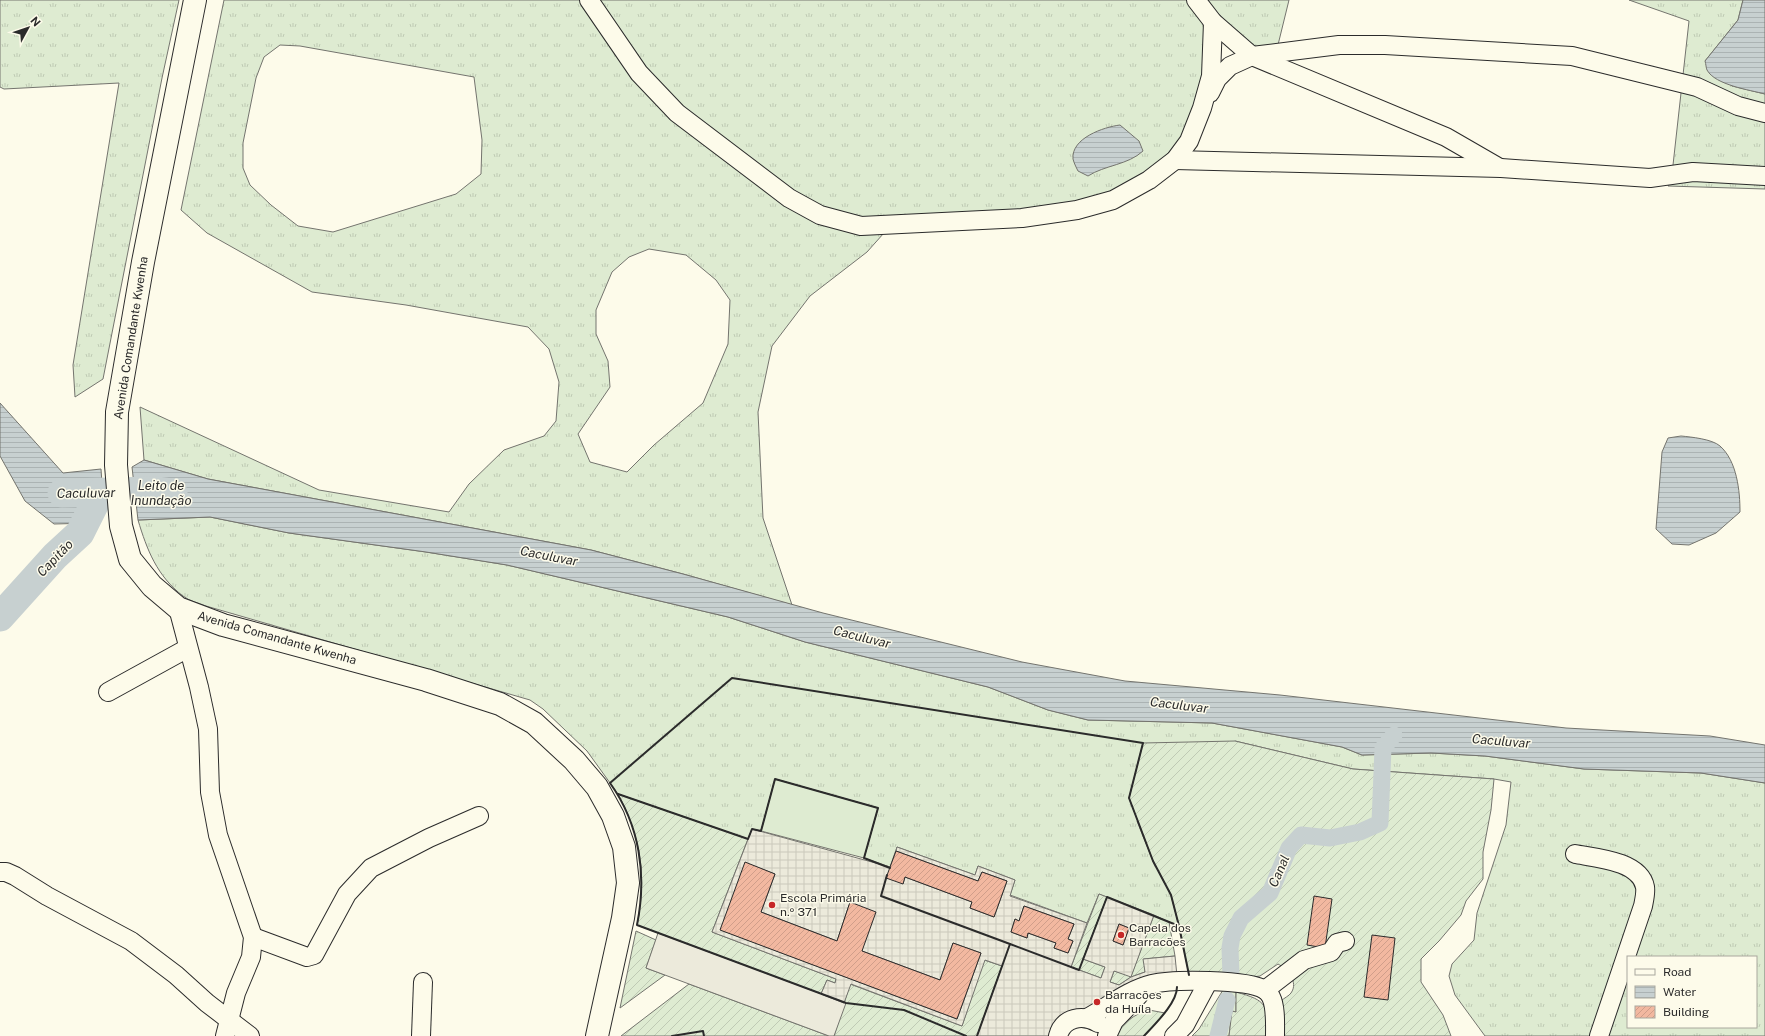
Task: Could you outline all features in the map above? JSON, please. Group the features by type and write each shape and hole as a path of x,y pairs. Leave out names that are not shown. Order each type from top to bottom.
{"main road":[{"name":"Avenida Comandante Kwenha","path":"195,0 130,339 118,412 116,465 121,526 130,559 152,586 178,608 223,624 426,680 500,704 534,723 574,760 597,787 613,816 624,847 628,883 623,918 597,1036"}],"street":[{"path":"589,0 639,73 677,113 789,198 820,215 861,226 1022,218 1077,210 1113,200 1149,180 1175,160 1189,141 1202,108 1211,76 1213,22"},
{"path":"1196,0 1213,22 1252,56 1446,136 1501,168"},
{"path":"1202,108 1217,79 1230,66 1252,56 1339,45 1385,45 1572,56 1697,87 1738,106 1765,113"},
{"path":"1175,160 1501,168 1650,178 1693,172 1765,176"},
{"path":"178,608 199,687 208,729 210,792 218,836 253,937 251,957 236,993 227,1028"},
{"path":"108,692 188,648"},
{"path":"253,937 307,958 314,955 347,894 371,868 429,838 479,816"},
{"path":"1575,854 1624,864 1639,875 1645,887 1643,906 1600,1036"},
{"path":"0,872 6,872 15,876 47,896 131,942 176,975 207,1003 227,1028 250,1036"},
{"path":"1265,990 1304,960 1331,952 1337,943 1345,941"},
{"path":"421,1036 423,982"},
{"path":"1174,1036 1186,1025 1208,982"},
{"path":"1087,1018 1129,992 1153,984 1208,982 1249,985 1265,990 1271,997 1274,1014 1275,1036"},
{"path":"1058,1036 1062,1026 1068,1021 1076,1018 1087,1018 1098,1024 1106,1036 1123,1010 1153,984"}],"green space":[{"path":"0,0 179,0 162,78 103,379 75,397 73,365 119,83 4,89 0,87"},
{"path":"224,0 1289,0 1276,53 1252,56 1213,22 1189,141 1113,200 892,224 867,252 810,296 772,346 758,412 763,518 792,605 591,550 208,479 144,460 140,407 319,490 449,512 469,484 504,450 544,436 556,421 559,382 549,349 528,327 406,305 312,292 207,233 181,210","holes":["280,45 300,46 474,77 482,140 481,174 456,194 333,232 298,226 271,205 250,185 243,168 243,143 256,78 264,57","649,249 686,255 716,280 730,300 728,344 703,403 654,445 627,472 590,462 578,434 610,387 608,361 596,334 596,310 612,272 629,257"]},
{"path":"1629,0 1743,0 1738,20 1705,61 1732,86 1765,94 1765,189 1668,186 1672,174 1689,21"},
{"path":"210,517 289,533 507,565 728,617 805,642 988,687 1048,710 1088,720 1212,723 1342,747 1362,755 1431,753 1485,756 1584,769 1701,773 1765,783 1765,1036 1485,1036 1455,995 1449,976 1452,964 1474,940 1477,913 1506,825 1511,782 1494,779 1353,769 1235,741 1137,821 1153,861 1171,895 1179,926 1099,894 1087,923 1010,895 1015,880 978,866 975,875 897,847 890,867 864,858 878,808 775,779 761,831 752,829 748,839 618,794 587,751 543,709 530,700 191,601 185,598 166,580 154,562 145,542 138,520"},
{"path":"1235,741 1353,769 1494,779 1491,810 1483,852 1483,879 1466,901 1461,915 1439,941 1421,959 1421,982 1443,1015 1451,1036 1281,1036 1281,1001 1291,993 1294,985 1288,972 1278,964 1260,976 1246,978 1189,975 1171,895 1153,861 1129,798 1143,743"},
{"path":"775,779 878,808 864,858 761,831"},
{"path":"618,794 748,839 712,932 836,979 835,983 827,980 821,994 637,925 641,890 640,858 632,826"},
{"path":"1099,894 1107,897 1083,959 1105,967 1101,978 1071,967"},
{"path":"1154,915 1169,922 1175,956 1144,959 1145,972 1131,977 1119,985 1110,982 1114,971 1131,976"},
{"path":"636,931 656,940 646,968 665,975 620,1008"},
{"path":"984,960 1002,966 977,1036 834,1036 850,984 962,1026"},
{"path":"689,984 829,1036 621,1036"},
{"path":"1223,990 1236,992 1236,1012 1232,1011 1229,1036 1192,1036 1199,1029"},
{"path":"1236,992 1254,998 1264,1005 1267,1017 1267,1036 1229,1036 1232,1011 1236,1012"},
{"path":"1149,1010 1165,1013 1144,1036 1114,1036 1129,1020 1138,1014"}],"shaded area":[{"path":"752,829 890,867 903,884 905,877 972,902 970,908 994,917 1007,881 982,872 978,881 896,851 897,847 975,875 978,866 1015,880 1010,896 1087,923 1071,967 1101,978 1105,967 1083,959 1107,897 1154,915 1131,977 1145,972 1143,959 1175,956 1177,976 1053,1036 977,1036 1002,966 985,960 962,1026 851,984 844,1003 821,994 827,980 835,983 836,979 712,932","holes":["746,863 775,874 761,912 837,941 849,905 862,951 940,980 953,943 981,953 957,1019 721,930","1024,906 1074,924 1068,939 1073,941 1068,953 1054,948 1056,943 1028,933 1027,938 1011,932 1015,919 1019,921","1119,924 1129,928 1123,945 1113,941","1114,971 1131,977 1119,985 1110,982"]},
{"path":"658,933 846,1003 834,1036 829,1036 646,968"}],"water":[{"path":"1743,0 1765,0 1765,94 1742,89 1717,80 1706,68 1705,61 1738,20"},
{"path":"1120,125 1139,141 1143,151 1137,156 1088,176 1078,171 1073,159 1077,145 1098,131"},
{"path":"0,403 63,473 101,469 104,512 95,523 54,524 25,501 0,456"},
{"path":"1681,436 1707,440 1720,446 1726,452 1734,468 1739,495 1740,512 1716,533 1689,545 1672,544 1656,529 1662,452 1668,438"},
{"name":"Leito de Inundação","path":"144,460 208,479 591,550 823,613 1022,662 1125,681 1280,695 1566,728 1710,736 1765,745 1765,783 1701,773 1584,769 1485,756 1431,753 1362,755 1342,747 1212,723 1088,720 1048,710 988,687 805,642 728,617 507,565 289,533 210,517 138,520 132,467"}],"building":[{"path":"896,851 978,881 982,872 1007,881 994,917 970,908 972,902 905,877 903,884 886,878"},
{"path":"745,862 775,874 761,912 837,941 850,902 876,912 862,951 940,980 953,943 981,953 957,1019 720,930"},
{"path":"1314,896 1332,899 1325,948 1307,945"},
{"path":"1024,906 1074,924 1068,939 1073,941 1068,953 1054,948 1056,943 1028,933 1027,938 1011,932 1015,919 1019,921"},
{"name":"Capela dos Barracões","path":"1119,924 1129,928 1123,945 1113,941"},
{"path":"1372,935 1395,938 1388,1000 1364,997"}],"waterway":[{"name":"Caculuvar","path":"62,493 158,491 173,493"},
{"name":"Capitão","path":"0,617 55,556 80,533 100,493"},
{"name":"Canal","path":"1231,976 1230,948 1232,936 1241,918 1270,893 1289,848 1301,835 1330,838 1360,832 1380,823 1383,748 1394,735"},
{"name":"Canal","path":"1218,1036 1227,1000"}],"wall":[{"path":"966,1036 904,1010 846,1003 637,925 641,888 641,869 638,851 628,816 610,783 732,678 1143,743 1129,798 1153,861 1171,895 1189,975"},
{"path":"618,794 748,839 752,829 761,831 775,779 878,808 864,858 890,868"},
{"path":"887,875 881,896 1010,944"},
{"path":"977,1036 1010,944 1079,970 1107,897 1179,926"},
{"path":"1144,1036 1169,1006 1176,993 1177,987"},
{"path":"672,1036 703,1031 704,1036"}],"place":[{"name":"Escola Primária n.º 371","path":"772,905"},
{"name":"Capela dos Barracões","path":"1121,935"},
{"name":"Barracões da Huíla","path":"1097,1002"}]}
